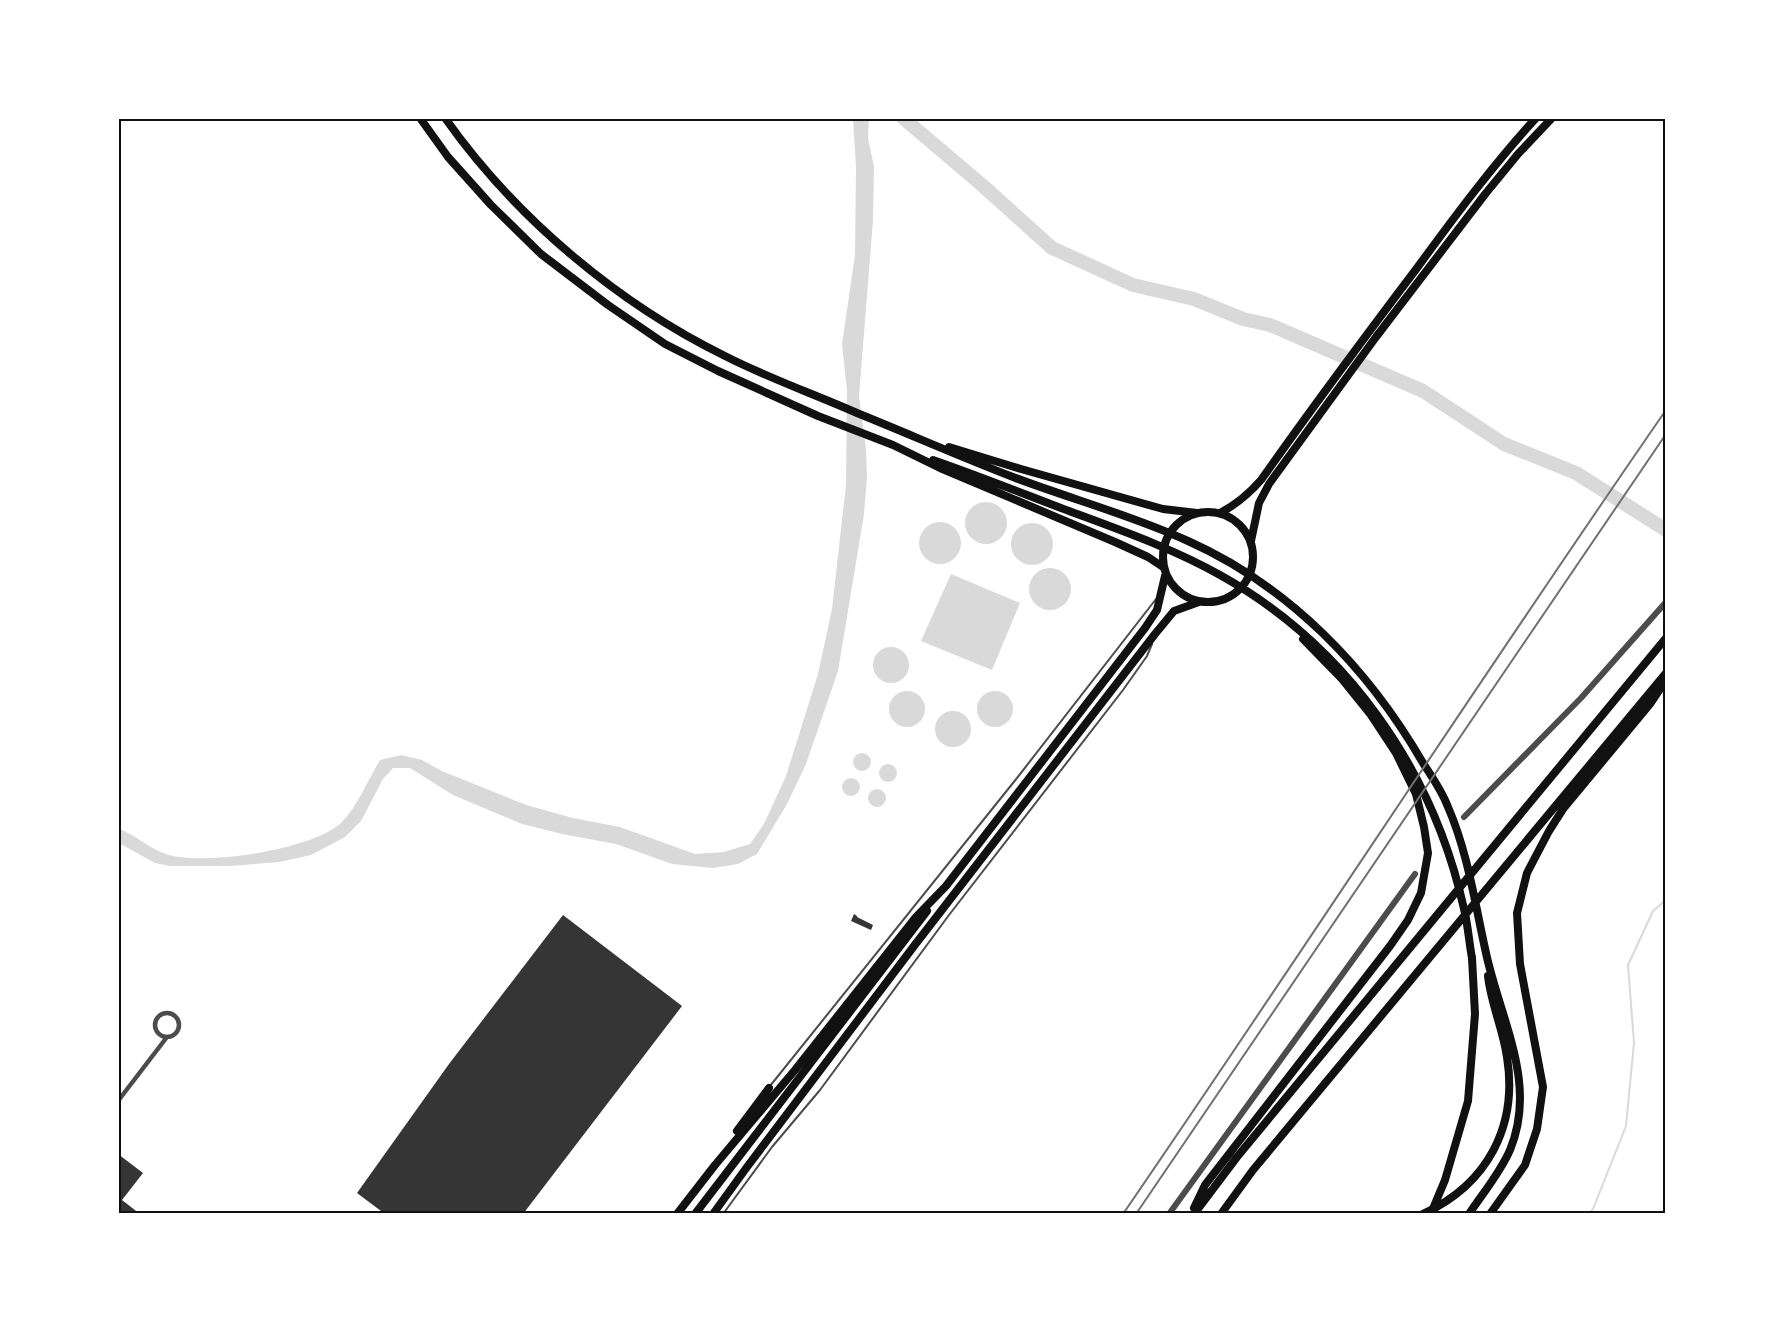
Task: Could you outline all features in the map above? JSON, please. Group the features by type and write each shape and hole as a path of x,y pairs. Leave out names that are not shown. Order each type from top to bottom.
{"highway":[{"path":"420,118 448,157 491,205 541,254 608,305 676,349 718,371 818,416 893,445 940,468 1148,557 1164,572"},
{"path":"445,118 466,148 513,201 554,240 618,291 677,330 726,357 912,435 1021,469 1163,508 1197,513"},
{"path":"912,435 950,453 1189,541 1231,563 1268,587 1324,635 1359,670 1411,741 1447,803 1464,851 1479,913 1490,992 1507,1056 1510,1096 1507,1117 1499,1141 1478,1175 1459,1193 1424,1214"},
{"path":"902,449 1181,554 1259,599 1316,644 1375,710 1434,814 1451,860 1465,910 1472,958"},
{"path":"1192,1214 1251,1139 1665,638"},
{"path":"1221,1214 1253,1170 1665,673"},
{"path":"1490,1214 1525,1165 1537,1130 1543,1087 1520,964 1517,913 1527,873 1563,809 1650,704 1665,680"},
{"path":"1192,1214 1205,1185 1390,946 1408,920 1421,892 1428,854 1424,826 1416,794 1399,751"},
{"path":"1469,1214 1496,1176 1510,1149 1518,1122 1520,1095 1516,1055 1486,955"}],"main road":[{"path":"1220,513 1235,506 1248,495 1477,187 1536,118"},
{"path":"1164,572 1176,591 1190,600 1199,602 1214,603 1227,599 1245,584 1251,571 1253,556 1251,541 1259,503 1269,484 1376,337 1486,193 1552,118"},
{"path":"695,1214 1145,628 1157,610 1162,592 1163,545 1172,529 1182,519 1197,513 1220,513 1242,526 1251,541"},
{"path":"711,1214 1155,634 1174,611 1199,602"},
{"path":"676,1214 795,1070 916,917 946,886"},
{"path":"1431,1214 1445,1180 1468,1101 1474,1014 1472,958"},
{"path":"715,1165 769,1088"}],"street":[{"path":"1464,817 1581,698 1665,602"},
{"path":"1169,1214 1415,874"},
{"path":"118,1101 166,1037 177,1032 180,1024 176,1017 169,1013 161,1014 155,1024 156,1032 166,1037"}],"lane":[{"path":"769,1088 1017,778 1162,592"},
{"path":"723,1214 772,1148 820,1090 949,915 1123,690 1148,656 1155,634"}],"shaded area":[{"path":"853,119 869,119 868,138 874,167 873,220 859,396 866,449 867,477 864,514 838,671 806,764 787,804 757,854 738,864 713,868 672,864 616,844 522,824 453,795 410,768 393,768 383,779 361,821 345,837 311,855 279,862 230,866 170,866 155,863 119,843 118,828 166,854 205,858 258,853 309,840 328,832 342,822 358,800 380,760 401,755 422,760 442,771 526,805 573,818 620,827 695,854 724,852 750,844 764,824 786,776 818,674 832,609 846,485 847,391 842,344 855,255 856,167"},
{"path":"986,502 994,503 1001,508 1006,515 1006,531 1001,538 994,543 986,544 978,543 971,538 966,531 965,523 966,515 971,508 978,503"},
{"path":"940,522 948,523 955,528 960,535 960,551 955,558 948,563 940,564 932,563 925,558 920,551 919,543 920,535 925,528 932,523"},
{"path":"1032,523 1040,524 1047,529 1052,536 1052,552 1047,559 1040,564 1032,565 1024,564 1017,559 1012,552 1011,544 1012,536 1017,529 1024,524"},
{"path":"1050,568 1058,569 1065,574 1070,581 1070,597 1065,604 1058,609 1050,610 1042,609 1035,604 1030,597 1029,589 1030,581 1035,574 1042,569"},
{"path":"951,574 1020,603 992,670 921,641"},
{"path":"891,647 904,652 909,665 904,678 891,683 878,678 873,665 878,652"},
{"path":"907,691 920,696 925,709 920,722 907,727 894,722 889,709 894,696"},
{"path":"995,691 1008,696 1013,709 1008,722 995,727 982,722 977,709 982,696"},
{"path":"953,711 966,716 971,729 966,742 953,747 940,742 935,729 940,716"},
{"path":"862,753 868,756 871,762 868,768 862,771 856,768 853,762 856,756"},
{"path":"888,764 894,767 897,773 894,779 888,782 882,779 879,773 882,767"},
{"path":"851,778 857,781 860,787 857,793 851,796 845,793 842,787 845,781"},
{"path":"877,789 883,792 886,798 883,804 877,807 871,804 868,798 871,792"}],"building":[{"path":"854,914 873,925 871,930 851,921"},
{"path":"563,915 682,1006 523,1214 385,1214 357,1193 449,1064"},
{"path":"118,1154 143,1173 122,1200 140,1214 118,1214"}],"waterway":[{"path":"903,118 1052,248 1133,285 1194,299 1243,319 1270,325 1423,391 1504,444 1576,473 1666,530"},
{"path":"1589,1214 1626,1126 1634,1043 1628,965 1653,911 1666,900"}],"railway":[{"path":"1123,1214 1666,410"},
{"path":"1136,1214 1666,434"}]}
